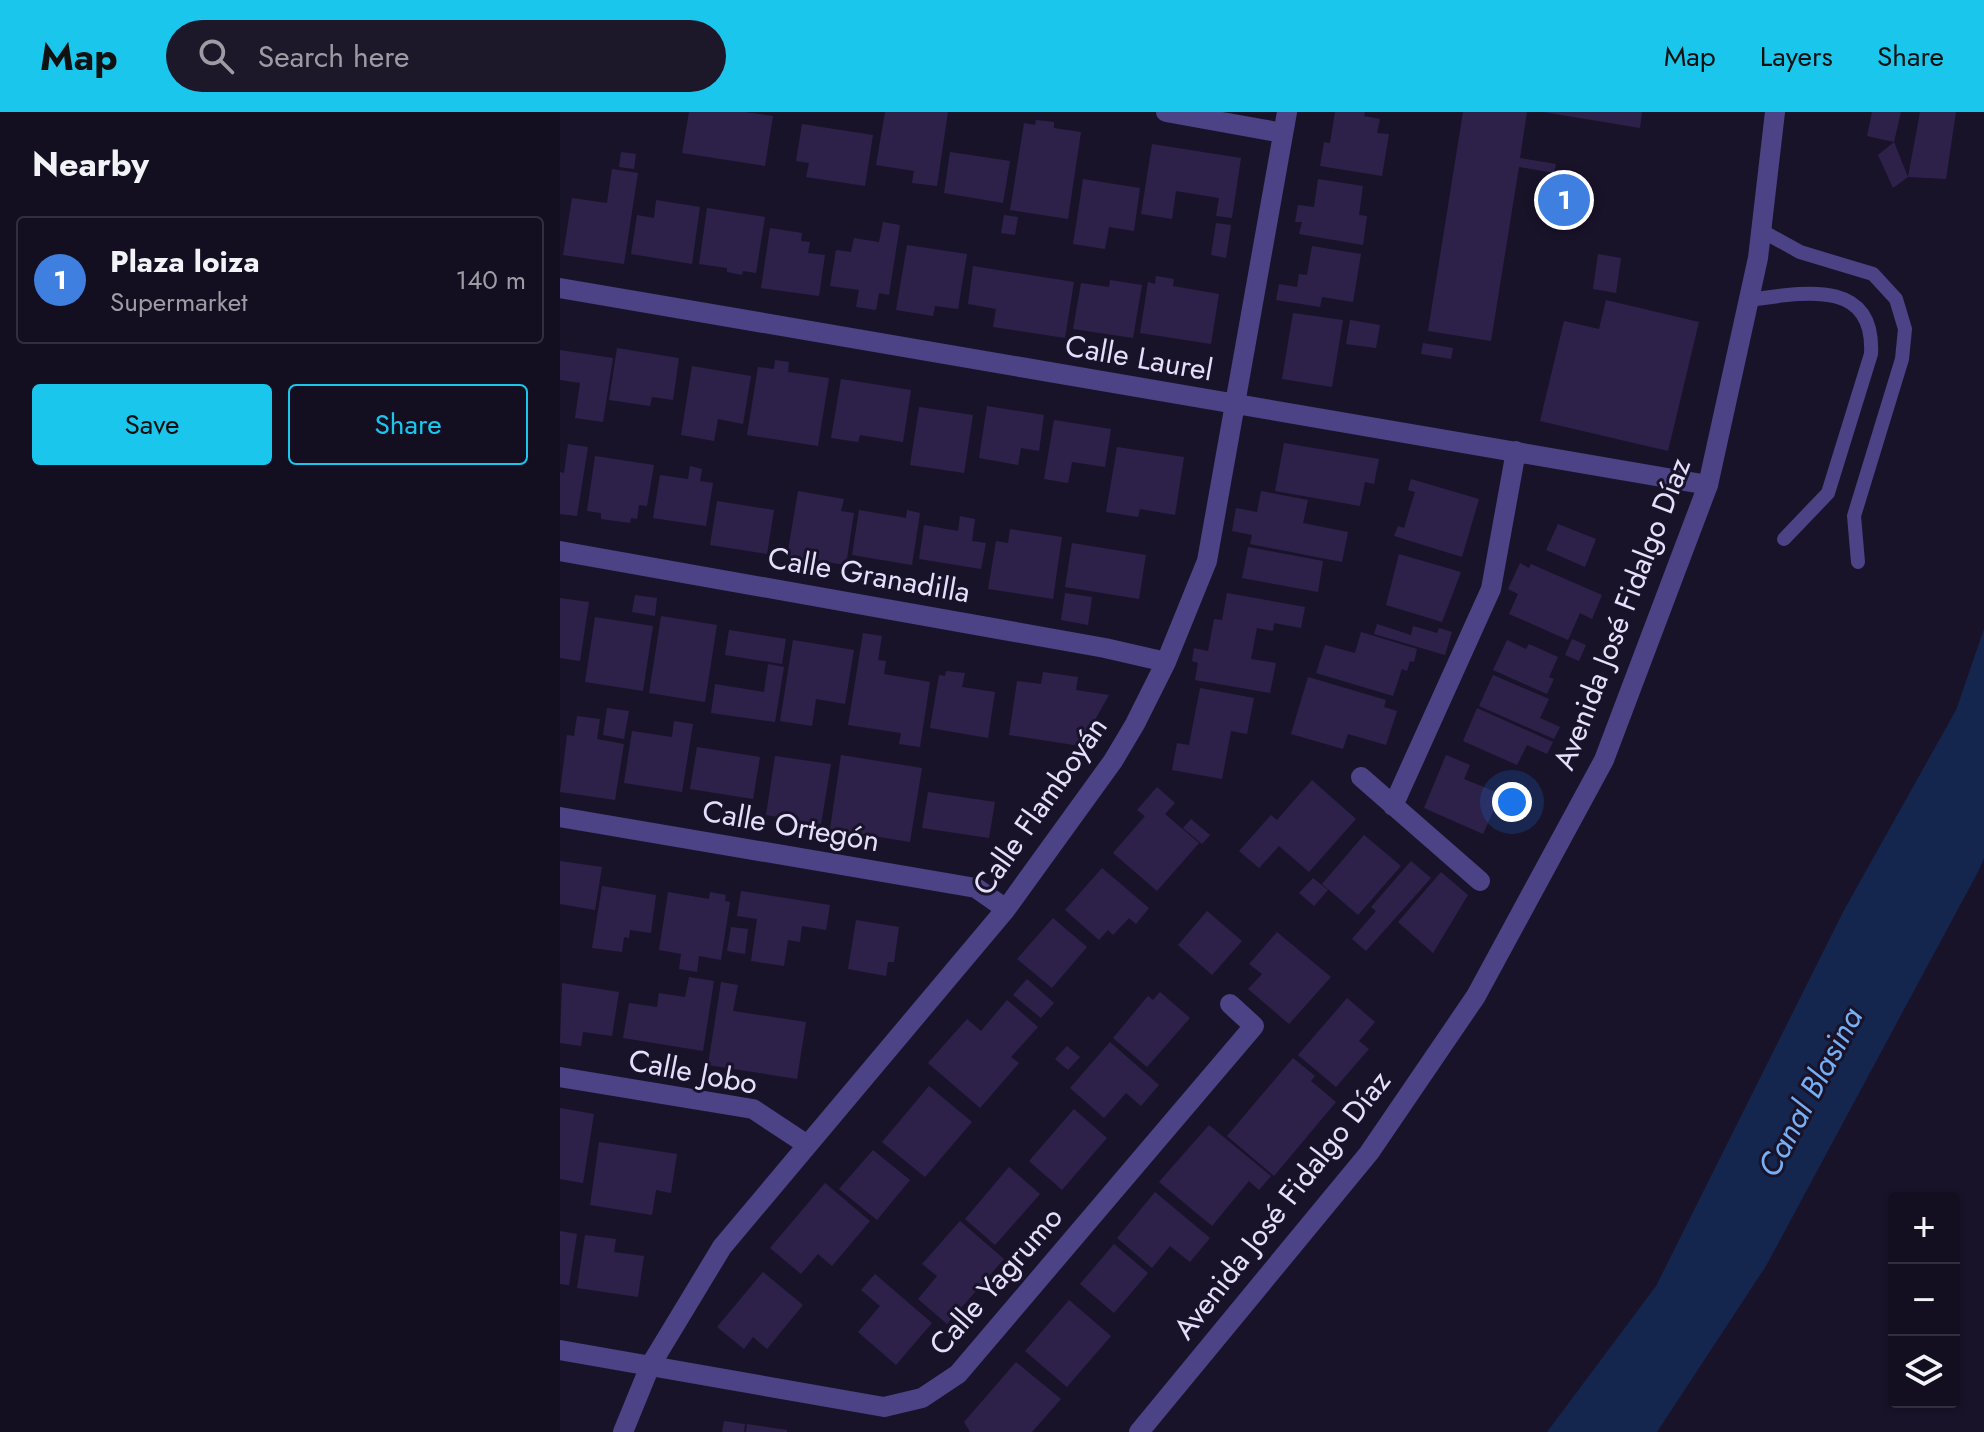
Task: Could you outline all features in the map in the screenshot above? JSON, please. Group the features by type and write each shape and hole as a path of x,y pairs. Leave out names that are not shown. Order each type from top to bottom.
{"street":[{"path":"1166,112 1283,133"},
{"name":"Calle Flamboyán","path":"623,1432 650,1366 722,1247 1006,909 1113,761 1166,662 1207,561 1287,112"},
{"name":"Avenida José Fidalgo Díaz","path":"1139,1432 1369,1153 1476,996 1604,760 1708,485 1762,231 1775,112"},
{"name":"Calle Laurel","path":"560,288 1708,485"},
{"path":"1393,806 1491,589 1516,451"},
{"name":"Calle Granadilla","path":"560,551 1105,648 1166,662"},
{"path":"1361,777 1480,881"},
{"name":"Calle Ortegón","path":"560,817 976,888 1006,909"},
{"name":"Calle Yagrumo","path":"560,1350 884,1407 922,1398 958,1374 1254,1026 1230,1004"},
{"name":"Calle Jobo","path":"560,1077 753,1109 806,1144"}],"lane":[{"path":"1762,231 1800,252 1873,274 1896,299 1905,329 1902,359 1854,516 1858,562"},
{"path":"1749,300 1795,294 1827,294 1853,303 1865,317 1872,335 1871,354 1828,493 1784,539"}],"water":[{"name":"Canal Blasina","path":"1984,629 1984,858 1766,1266 1657,1432 1547,1432 1656,1286 1843,912 1956,710"}],"building":[{"path":"689,112 745,112 773,116 765,166 682,153"},
{"path":"885,112 948,112 937,186 912,183 914,171 876,165"},
{"path":"1335,112 1365,112 1364,116 1380,119 1377,133 1389,134 1382,176 1320,166 1324,142 1330,143"},
{"path":"1463,112 1527,112 1520,158 1556,164 1554,173 1519,167 1491,341 1428,331"},
{"path":"1543,112 1642,112 1640,128"},
{"path":"1872,112 1901,112 1894,142 1867,136"},
{"path":"1920,112 1956,112 1946,179 1908,177"},
{"path":"1036,120 1054,122 1054,128 1081,132 1068,219 1010,210 1024,123 1035,125"},
{"path":"802,124 873,135 865,186 806,177 809,163 796,161"},
{"path":"1894,142 1908,177 1893,188 1878,155"},
{"path":"1152,144 1241,158 1232,218 1216,216 1219,198 1176,191 1172,219 1141,214"},
{"path":"621,152 636,154 634,169 619,167"},
{"path":"950,152 1010,161 1003,203 944,193"},
{"path":"612,169 638,173 624,264 563,255 572,198 607,203"},
{"path":"1083,179 1140,188 1134,231 1109,227 1105,249 1073,244"},
{"path":"1318,179 1363,186 1359,215 1367,216 1363,245 1299,234 1302,222 1295,222 1298,205 1314,207"},
{"path":"656,200 700,207 692,264 631,254 637,215 654,218"},
{"path":"707,208 765,217 756,273 743,271 742,275 727,272 727,268 699,264"},
{"path":"1004,215 1018,217 1015,235 1001,233"},
{"path":"883,222 900,225 889,295 879,293 876,310 856,307 859,290 830,286 836,250 851,252 854,238 879,242"},
{"path":"1216,223 1231,225 1226,258 1211,255"},
{"path":"770,228 802,233 801,241 810,242 808,253 825,255 819,296 761,288"},
{"path":"907,245 967,254 958,309 935,306 933,316 896,310"},
{"path":"1312,246 1361,254 1353,302 1322,297 1320,307 1276,300 1279,284 1297,287 1299,274 1307,275"},
{"path":"1598,254 1621,258 1616,293 1593,289"},
{"path":"973,266 1074,282 1065,338 993,327 996,309 968,304"},
{"path":"1156,276 1174,279 1173,286 1219,294 1211,344 1140,333 1148,282 1155,284"},
{"path":"1110,280 1142,285 1133,338 1073,329 1081,283 1109,287"},
{"path":"1606,300 1699,322 1668,451 1540,421 1564,321 1599,329"},
{"path":"1293,313 1343,320 1332,387 1282,379"},
{"path":"1350,320 1380,325 1376,348 1346,344"},
{"path":"1423,343 1453,348 1451,359 1421,354"},
{"path":"617,348 679,358 673,400 652,397 650,406 609,400"},
{"path":"560,350 613,358 603,422 575,418 580,383 560,380"},
{"path":"775,360 789,362 788,372 829,378 818,446 747,435 758,367 774,369"},
{"path":"692,366 751,376 743,424 718,419 714,441 681,435"},
{"path":"841,379 911,390 903,442 860,435 858,442 831,438"},
{"path":"987,406 1044,415 1039,451 1021,448 1018,465 979,458"},
{"path":"919,407 973,415 964,473 910,465"},
{"path":"1054,420 1111,429 1105,467 1072,462 1068,483 1044,479"},
{"path":"1284,443 1379,459 1374,484 1365,482 1360,506 1275,491"},
{"path":"568,444 588,447 577,516 560,514 560,472 564,473"},
{"path":"1117,447 1184,457 1175,515 1140,509 1138,517 1106,512"},
{"path":"595,456 654,465 647,506 639,505 637,519 631,518 630,523 601,519 601,513 587,511"},
{"path":"690,466 702,469 700,481 713,483 706,526 653,518 660,475 688,479"},
{"path":"1411,479 1479,499 1462,557 1394,536 1398,526 1404,528 1415,492 1408,490"},
{"path":"798,491 844,499 841,511 854,513 846,565 787,556"},
{"path":"1261,491 1308,500 1303,523 1348,532 1342,562 1250,544 1252,535 1232,531 1236,508 1257,512"},
{"path":"717,501 774,510 767,554 710,545"},
{"path":"859,510 906,518 907,510 920,513 912,565 852,555"},
{"path":"960,516 975,519 972,541 986,543 981,569 919,559 924,525 958,531"},
{"path":"1558,524 1596,539 1585,567 1546,550"},
{"path":"1010,529 1062,537 1053,599 988,589 996,541 1008,543"},
{"path":"1072,543 1146,555 1139,599 1065,587"},
{"path":"1248,547 1323,561 1318,592 1242,578"},
{"path":"1399,554 1461,572 1442,622 1386,605"},
{"path":"1520,563 1529,568 1531,564 1602,595 1592,619 1580,613 1568,640 1509,614 1518,594 1508,589"},
{"path":"1065,593 1092,597 1088,625 1061,620"},
{"path":"1227,593 1305,607 1301,628 1274,623 1273,631 1257,628 1251,659 1276,663 1270,693 1195,680 1198,663 1192,661 1194,648 1208,651 1214,619 1222,620"},
{"path":"635,595 657,598 655,616 632,612"},
{"path":"560,598 589,602 580,661 560,658"},
{"path":"661,616 717,625 705,702 649,693"},
{"path":"595,617 653,626 643,691 585,682"},
{"path":"1377,624 1411,635 1413,626 1437,633 1439,628 1452,632 1445,655 1374,634"},
{"path":"729,630 786,639 782,664 725,655"},
{"path":"1361,632 1417,649 1414,662 1410,661 1407,671 1402,669 1393,696 1316,673 1325,645 1355,653"},
{"path":"863,633 882,636 878,660 886,661 884,674 930,682 920,747 899,744 901,733 848,725"},
{"path":"1572,639 1586,645 1579,661 1565,655"},
{"path":"793,640 854,650 845,704 816,699 812,726 780,721"},
{"path":"1507,640 1526,649 1529,644 1558,657 1549,677 1554,679 1547,694 1493,670"},
{"path":"768,664 784,667 775,722 711,713 715,684 764,692"},
{"path":"946,671 965,673 962,687 995,692 988,738 930,728 939,675 945,676"},
{"path":"1043,672 1078,677 1076,690 1109,695 1080,746 1009,735 1017,681 1041,684"},
{"path":"1493,675 1549,699 1540,718 1560,727 1554,739 1479,706"},
{"path":"1308,677 1386,700 1384,707 1397,711 1386,745 1348,734 1343,749 1291,734"},
{"path":"1200,688 1254,698 1247,734 1231,731 1222,779 1172,770 1177,743 1189,745"},
{"path":"607,708 629,711 624,739 603,735"},
{"path":"1477,708 1553,742 1547,754 1527,745 1517,765 1463,741"},
{"path":"577,716 600,719 597,739 624,744 615,800 560,792 567,735 574,736"},
{"path":"674,721 693,724 682,792 624,783 632,731 672,737"},
{"path":"697,747 760,757 753,799 690,789"},
{"path":"841,755 922,768 910,842 830,829"},
{"path":"1446,755 1470,765 1464,779 1501,794 1483,834 1424,808"},
{"path":"775,756 831,764 821,824 766,815"},
{"path":"1312,780 1356,819 1309,872 1279,846 1259,868 1239,851 1271,815 1277,820"},
{"path":"1157,787 1175,803 1165,814 1199,843 1157,891 1113,853 1145,816 1137,810"},
{"path":"928,792 995,802 989,838 922,828"},
{"path":"1191,819 1210,835 1202,844 1183,828"},
{"path":"1364,835 1401,866 1358,915 1322,884"},
{"path":"560,861 602,867 595,910 560,904"},
{"path":"1411,861 1431,878 1366,951 1352,939 1376,911 1371,907"},
{"path":"1102,868 1149,908 1136,924 1129,918 1113,935 1108,930 1099,940 1065,910"},
{"path":"1441,872 1468,895 1433,953 1398,922"},
{"path":"1313,878 1328,890 1314,906 1299,893"},
{"path":"602,886 656,895 651,933 630,930 629,938 624,937 622,952 592,948"},
{"path":"741,891 830,905 826,930 802,926 800,942 788,940 784,966 751,961 757,919 737,916"},
{"path":"668,892 709,899 710,892 726,895 725,901 730,902 721,960 699,956 697,972 679,969 681,954 659,950"},
{"path":"1207,911 1242,941 1212,975 1178,945"},
{"path":"1053,918 1087,947 1052,988 1017,959"},
{"path":"856,920 899,927 894,962 888,962 886,976 848,969"},
{"path":"731,927 748,929 745,954 727,951"},
{"path":"1277,932 1331,977 1289,1024 1248,989 1262,974 1249,964"},
{"path":"689,977 714,981 703,1051 623,1038 629,1003 657,1007 659,993 685,997"},
{"path":"1027,979 1054,1003 1041,1018 1013,995"},
{"path":"721,982 738,985 733,1011 806,1022 797,1079 708,1065"},
{"path":"562,983 619,992 612,1036 583,1032 581,1046 560,1043"},
{"path":"1160,992 1190,1018 1147,1067 1113,1038 1148,996 1153,1000"},
{"path":"1347,998 1375,1022 1359,1041 1369,1049 1336,1087 1298,1055"},
{"path":"1007,1000 1038,1027 1011,1057 1019,1063 980,1108 928,1063 967,1019 981,1031"},
{"path":"1110,1042 1159,1085 1141,1106 1126,1093 1104,1118 1070,1088"},
{"path":"1067,1046 1080,1057 1068,1070 1055,1059"},
{"path":"1293,1058 1315,1076 1311,1081 1336,1102 1274,1176 1227,1136"},
{"path":"929,1086 972,1122 925,1177 882,1142"},
{"path":"560,1108 594,1114 583,1183 560,1179"},
{"path":"1074,1109 1107,1138 1062,1190 1029,1161"},
{"path":"1209,1125 1271,1176 1259,1190 1249,1181 1212,1226 1159,1182"},
{"path":"599,1142 677,1154 671,1193 656,1190 652,1215 590,1205"},
{"path":"873,1150 910,1180 877,1220 839,1189"},
{"path":"1009,1167 1040,1194 995,1245 965,1219"},
{"path":"825,1183 870,1221 832,1266 818,1254 801,1274 770,1248"},
{"path":"1155,1192 1210,1238 1190,1262 1170,1246 1152,1268 1117,1238"},
{"path":"960,1221 1004,1259 947,1324 918,1299 937,1276 922,1264"},
{"path":"560,1231 577,1234 569,1285 560,1284"},
{"path":"585,1235 616,1239 614,1252 644,1256 638,1297 577,1288"},
{"path":"1114,1244 1148,1273 1114,1313 1080,1284"},
{"path":"763,1272 803,1305 767,1349 753,1337 744,1349 717,1327"},
{"path":"875,1274 932,1323 896,1365 858,1332 880,1306 861,1290"},
{"path":"1069,1300 1111,1336 1067,1387 1025,1351"},
{"path":"1016,1362 1061,1399 1032,1432 970,1432 964,1422"},
{"path":"724,1421 745,1424 744,1432 722,1432"},
{"path":"747,1424 787,1430 787,1432 746,1432"}],"place":[{"name":"Plaza loiza","path":"1564,200"}]}
